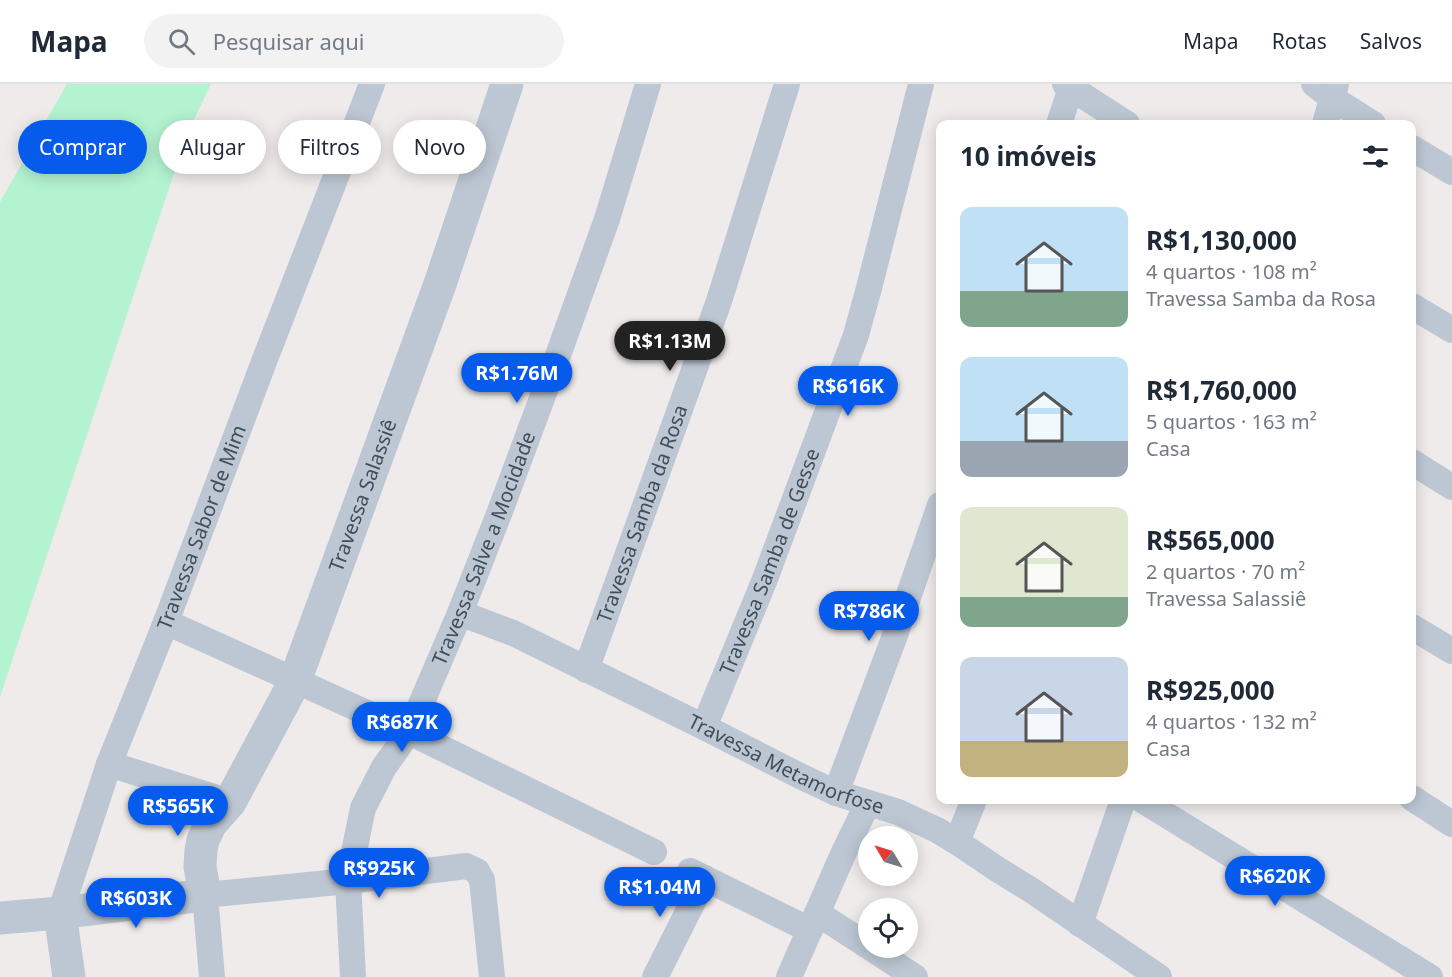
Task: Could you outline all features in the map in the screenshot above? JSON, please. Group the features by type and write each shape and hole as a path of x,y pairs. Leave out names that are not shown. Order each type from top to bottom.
{"street":[{"name":"Travessa Sabor de Mim","path":"69,977 60,913 109,764 166,622 372,84"},
{"name":"Travessa Salassiê","path":"205,895 200,867 203,840 210,825 230,802 295,681 440,284 507,84"},
{"name":"Travessa Salve a Mocidade","path":"353,977 348,881 363,808 384,767 409,732 499,514 607,219 648,84"},
{"name":"Travessa Samba da Rosa","path":"586,670 719,301 787,84"},
{"name":"Travessa Samba de Gesse","path":"704,727 765,579 856,335 921,84"},
{"path":"1060,120 1068,86 1122,120"},
{"path":"1325,120 1327,89"},
{"path":"1327,89 1368,120"},
{"path":"1416,150 1452,172"},
{"path":"1416,308 1452,330"},
{"path":"1416,464 1452,487"},
{"path":"836,793 894,638 936,517"},
{"name":"Travessa Metamorfose","path":"460,613 513,633 836,793 915,819 957,842 1159,977"},
{"path":"166,622 409,732 654,852"},
{"path":"1416,629 1452,651"},
{"path":"109,764 230,802"},
{"path":"1416,801 1452,824"},
{"path":"789,977 868,803"},
{"path":"957,842 972,804"},
{"path":"1080,924 1122,804"},
{"path":"1149,804 1430,977"},
{"path":"0,918 348,881 466,866 477,871 482,880 492,977"},
{"path":"655,977 697,874 858,942"},
{"path":"205,895 212,977"},
{"path":"886,958 915,977"}],"green space":[{"path":"67,84 211,84 194,120 159,120 159,174 174,174 0,697 0,202 18,170 18,174 147,174 147,120 47,120"}]}
